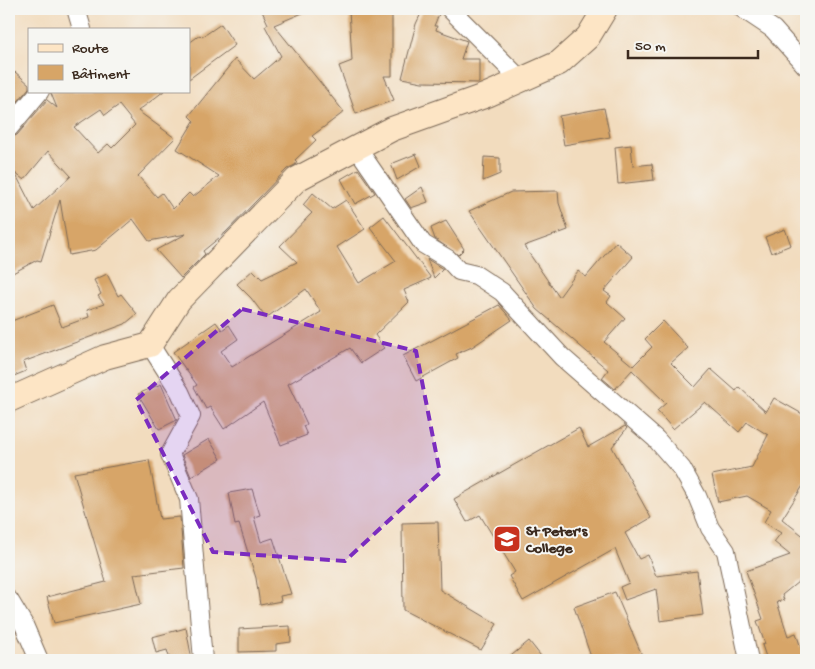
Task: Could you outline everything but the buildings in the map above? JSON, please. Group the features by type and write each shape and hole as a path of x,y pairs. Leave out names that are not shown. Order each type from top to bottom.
{"main road":[{"path":"9,400 105,357 150,345 179,300 297,179 392,129 487,95 559,63 588,38 605,9"}],"street":[{"path":"78,9 77,12 82,28"},
{"path":"450,9 521,80"},
{"path":"743,9 773,29 806,66"},
{"path":"9,128 39,92"},
{"path":"357,148 423,244 448,259 459,271 476,276 502,292 562,357 656,439 682,469 697,496 710,528 726,551 749,660"},
{"path":"150,345 180,392 191,416 170,454 189,499 203,660"},
{"path":"9,600 24,625 38,660"}],"highlighted area":[{"path":"242,309 416,351 440,473 345,561 213,552 136,400"}],"place":[{"name":"St Peter's College","path":"507,539"}]}
